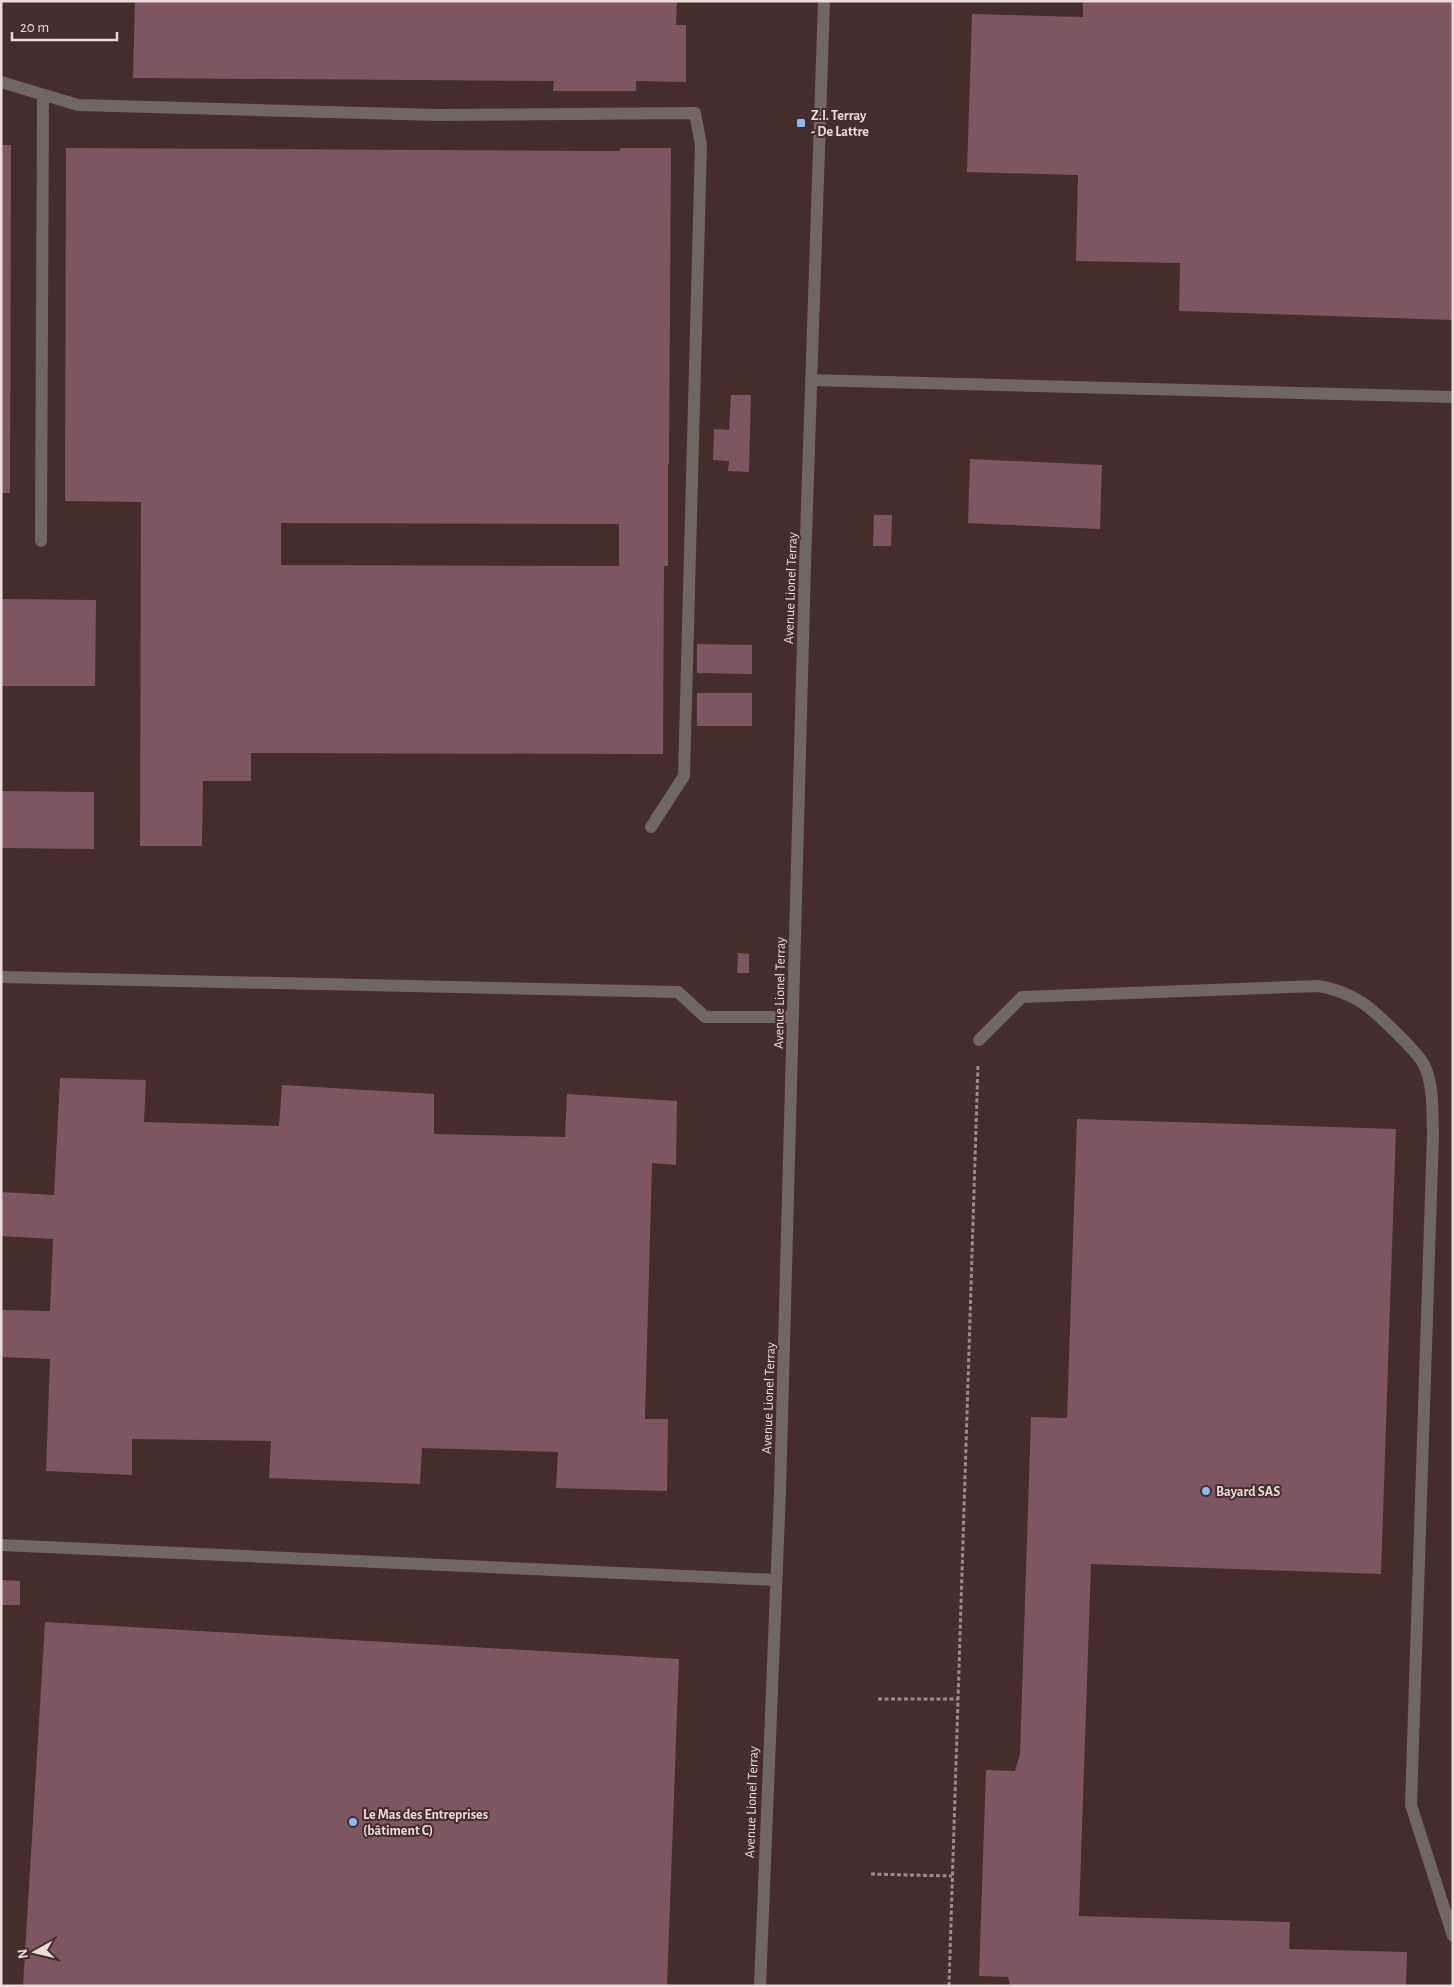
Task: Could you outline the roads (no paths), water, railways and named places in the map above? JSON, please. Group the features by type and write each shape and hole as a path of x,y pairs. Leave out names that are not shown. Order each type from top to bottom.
{"street":[{"name":"Avenue Lionel Terray","path":"760,1986 780,1492 824,1"},
{"path":"1,82 78,106 438,115 694,113 701,145 684,776 651,827"},
{"path":"41,541 43,95"},
{"path":"812,380 1453,397"},
{"path":"1,977 678,992 705,1017 793,1017"},
{"path":"979,1040 1022,997 1318,986 1330,988 1362,1002 1415,1051 1424,1065 1430,1083 1433,1133 1411,1805 1453,1936"},
{"path":"1,1544 776,1580"}],"place":[{"name":"Z.I. Terray - De Lattre","path":"801,123"},
{"name":"Bayard SAS","path":"1206,1491"},
{"name":"Le Mas des Entreprises (bâtiment C)","path":"353,1822"}]}
